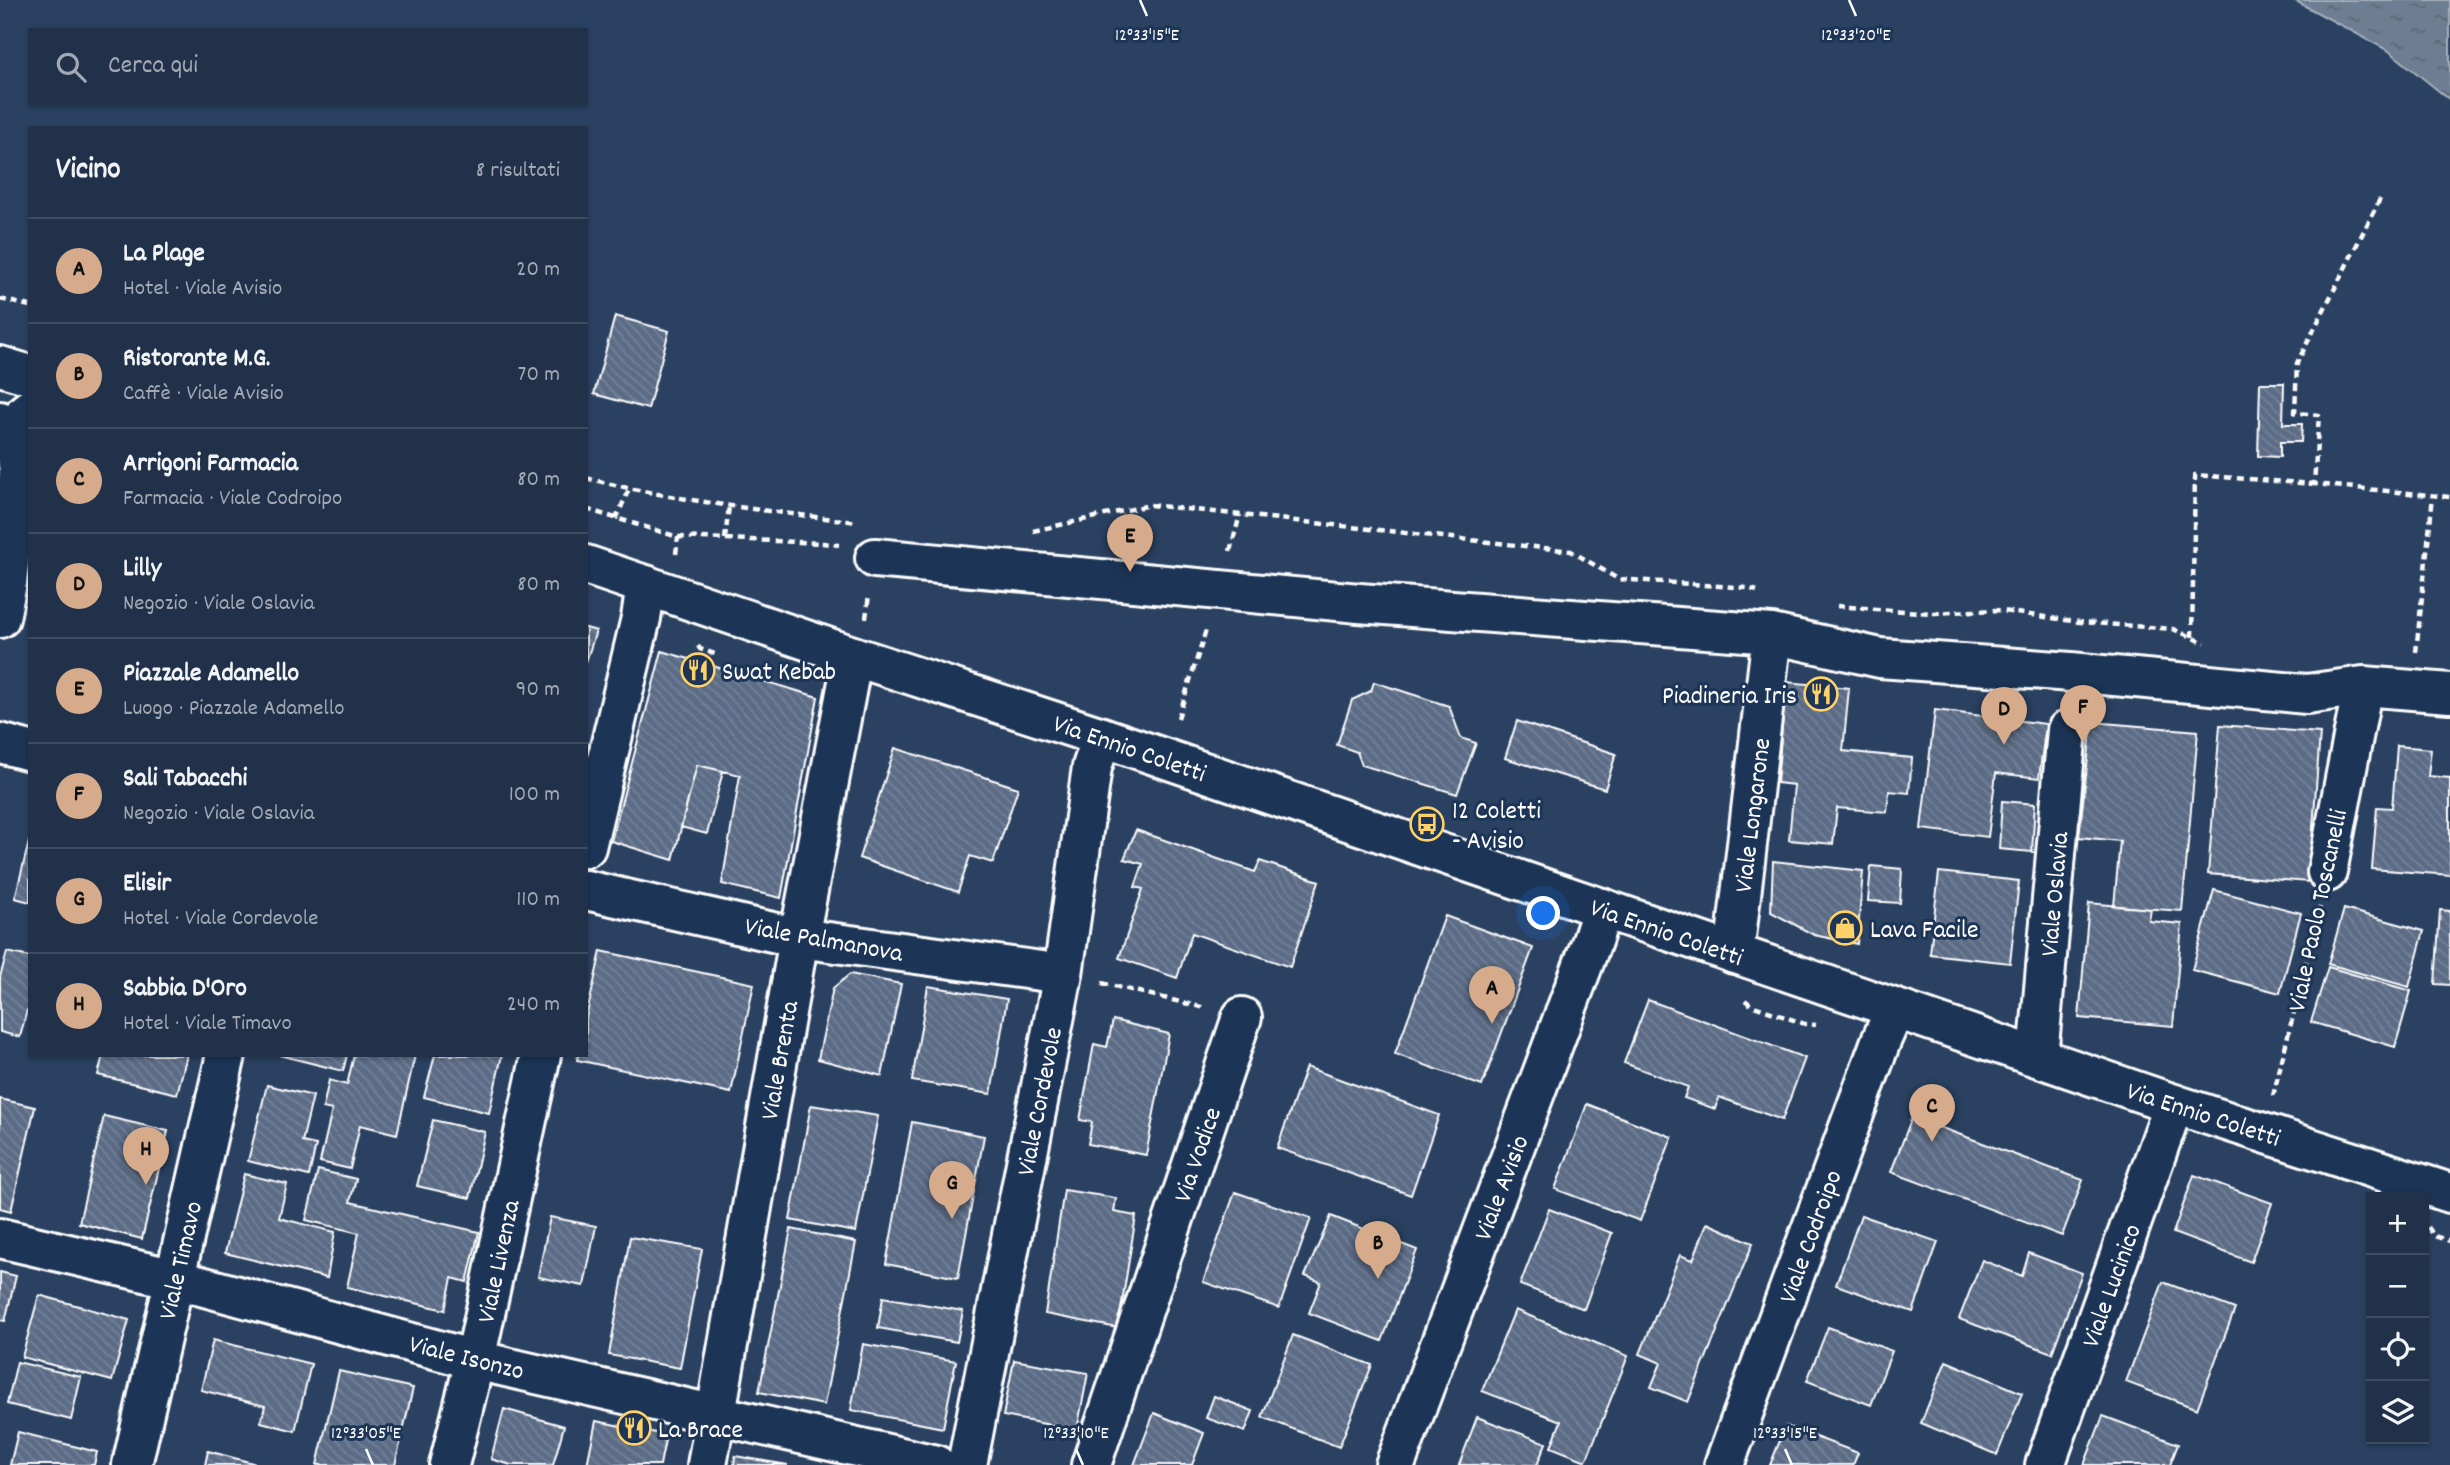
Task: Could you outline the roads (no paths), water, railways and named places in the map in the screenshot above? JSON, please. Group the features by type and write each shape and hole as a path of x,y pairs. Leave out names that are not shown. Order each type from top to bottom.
{"street":[{"path":"0,366 28,374"},
{"path":"2,610 16,456 25,413 28,411"},
{"path":"875,558 1347,602 1772,634 1880,658 2307,694 2363,685 2432,691"},
{"path":"2,610 28,559"},
{"path":"588,566 646,585 641,618 588,839"},
{"name":"Via Ennio Coletti","path":"646,585 1102,737 2174,1104 2450,1193"},
{"name":"Viale Longarone","path":"1734,954 1772,634"},
{"name":"Viale Brenta","path":"707,1465 799,937 853,656"},
{"name":"Viale Paolo Toscanelli","path":"2327,872 2363,685"},
{"name":"Viale Oslavia","path":"2038,1057 2067,730"},
{"name":"Viale Cordevole","path":"967,1465 1063,974 1092,767 1102,737"},
{"path":"0,743 28,750"},
{"name":"Viale Palmanova","path":"588,890 799,937 1063,974"},
{"name":"Viale Avisio","path":"1395,1465 1603,908"},
{"name":"Viale Codroipo","path":"1724,1465 1895,1009"},
{"name":"Via Vodice","path":"1091,1465 1242,1017"},
{"name":"Viale Timavo","path":"132,1465 226,1057"},
{"name":"Viale Livenza","path":"449,1465 475,1360 541,1057"},
{"name":"Viale Lucinico","path":"2045,1465 2174,1104"},
{"name":"Viale Isonzo","path":"0,1238 175,1279 475,1360 936,1465"}],"water":[{"path":"2294,0 2450,0 2450,100 2389,51"}],"place":[{"name":"Piazzale Adamello","path":"1130,572"},
{"name":"Swat Kebab","path":"698,670"},
{"name":"Piadineria Iris","path":"1821,694"},
{"name":"Sali Tabacchi","path":"2083,743"},
{"name":"Lilly","path":"2004,745"},
{"name":"12 Coletti - Avisio","path":"1427,824"},
{"name":"Lava Facile","path":"1845,928"},
{"name":"La Plage","path":"1492,1024"},
{"name":"Arrigoni Farmacia","path":"1932,1142"},
{"name":"Sabbia D'Oro","path":"146,1185"},
{"name":"Elisir","path":"952,1219"},
{"name":"Ristorante M.G.","path":"1378,1279"},
{"name":"La Brace","path":"634,1428"}]}
